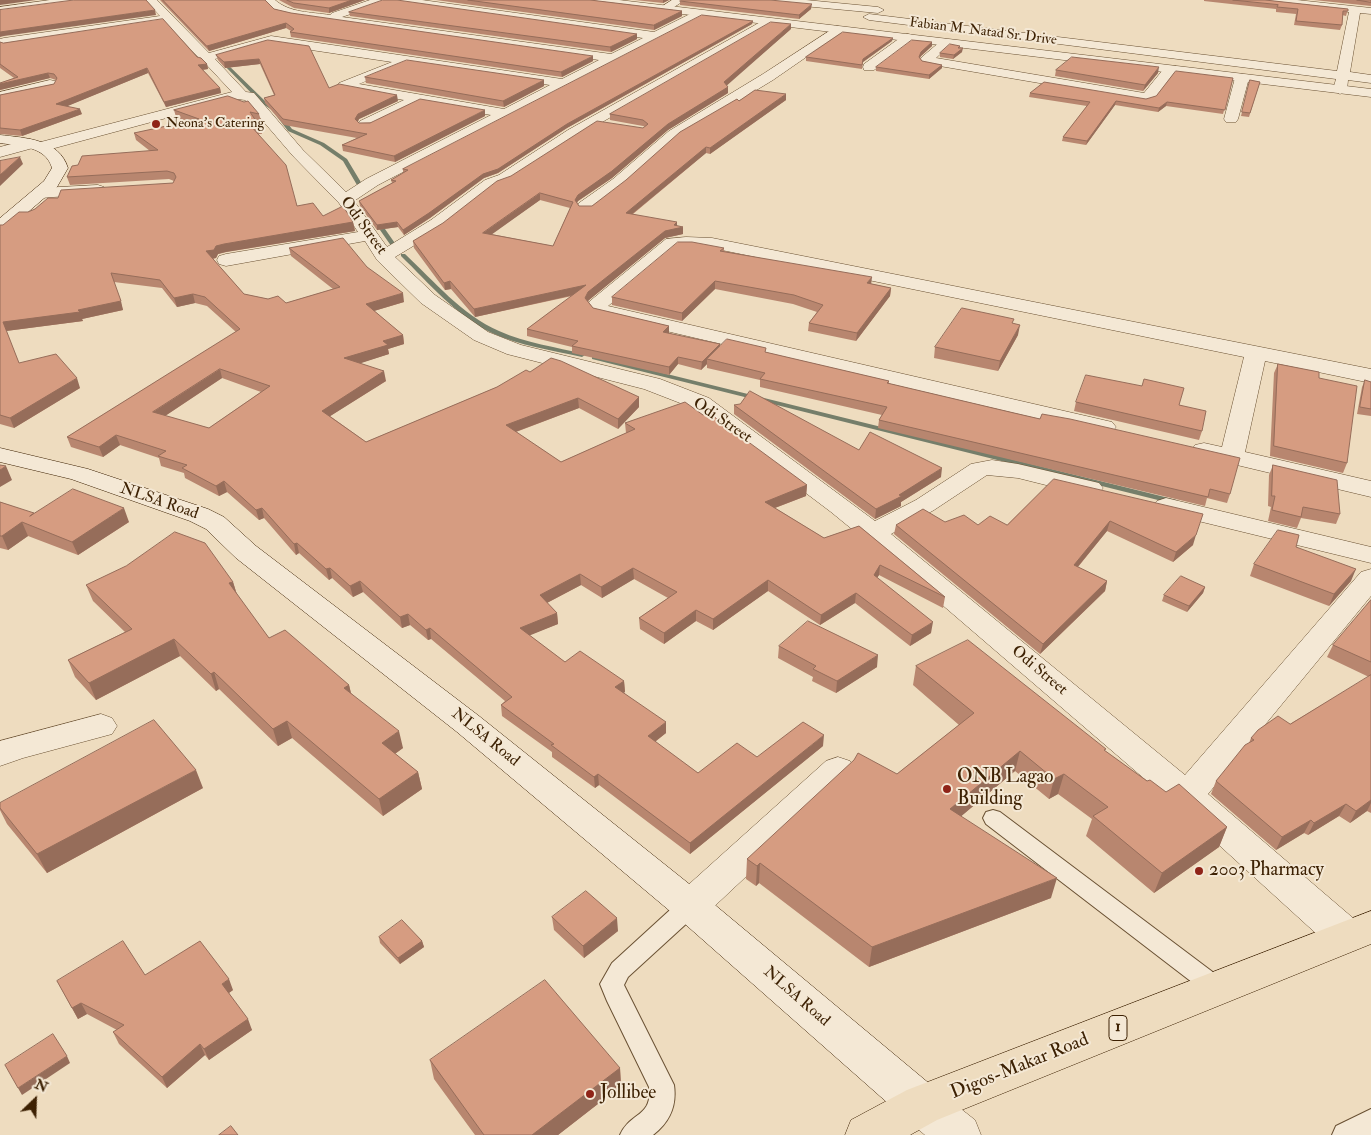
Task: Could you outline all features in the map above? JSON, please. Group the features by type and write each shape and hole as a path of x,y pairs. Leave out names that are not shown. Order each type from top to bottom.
{"main road":[{"name":"Digos-Makar Road","path":"867,1135 922,1105 1358,931"}],"street":[{"path":"0,10 74,0"},
{"path":"269,0 280,10 292,13 612,58"},
{"path":"204,58 223,48 271,40 381,0"},
{"path":"398,0 656,36"},
{"name":"Fabian M. Natad Sr. Drive","path":"591,0 1371,93"},
{"path":"664,9 680,0"},
{"path":"771,0 878,11 1371,79"},
{"path":"1264,0 1371,11"},
{"path":"140,7 153,3"},
{"name":"Odi Street","path":"153,3 204,58 241,94 251,98 298,153 345,200 384,256 428,298 481,336 514,350 652,384 701,403 873,533 1187,796 1358,931"},
{"path":"1340,90 1355,10"},
{"path":"585,207 619,182 674,134 878,11"},
{"path":"345,200 372,182 700,14"},
{"path":"4,42 167,18"},
{"path":"384,256 437,224 491,183 505,178 573,133 601,123 768,22"},
{"path":"869,67 908,38"},
{"path":"271,40 564,83"},
{"path":"946,43 926,60 1147,97 1171,70"},
{"path":"408,59 344,86 505,114"},
{"path":"1051,82 1071,71 1079,59"},
{"path":"1231,119 1242,78"},
{"path":"0,96 22,89 50,84"},
{"path":"31,150 241,94"},
{"path":"365,124 419,98"},
{"path":"0,227 41,193 58,175 60,168 56,156 31,150 3,147"},
{"path":"41,193 110,189"},
{"path":"226,260 370,235"},
{"path":"1126,432 601,310 596,305 672,244 686,242 712,244 1371,376"},
{"path":"1232,457 1256,353"},
{"path":"1184,445 1371,489"},
{"name":"NLSA Road","path":"1,457 79,474 199,515 215,523 246,552 468,724 690,906 959,1135"},
{"path":"873,533 925,505 980,469 992,467 1018,471 1110,493"},
{"path":"1146,502 1371,555"},
{"path":"1187,796 1371,578"},
{"path":"0,754 14,748 101,726"},
{"path":"690,906 838,770"}],"lane":[{"path":"993,818 1218,988"},
{"path":"633,1135 658,1114 664,1098 661,1085 615,994 612,984 620,970 690,906"},
{"path":"1345,1135 1371,1122"}],"building":[{"path":"74,0 146,0 155,10 0,32 0,10"},
{"path":"163,0 265,0 274,9 291,13 593,56 561,72 290,32 294,29 286,23 207,46"},
{"path":"287,0 352,0 329,8 294,3"},
{"path":"383,0 397,0 637,34 610,47 349,12"},
{"path":"468,0 590,0 682,11 654,25"},
{"path":"681,0 770,0 812,4 799,15"},
{"path":"1233,0 1265,0 1348,9 1348,11 1343,11 1342,25 1296,21 1298,9"},
{"path":"702,15 753,21 567,124 498,169 483,174 403,230 397,222 377,225 359,201 396,181 391,180 408,170 403,169"},
{"path":"163,19 197,57 207,64 198,65 220,88 164,102 147,68 56,104 80,109 20,130 0,128 0,95 54,84 57,78 54,74 48,73 0,84 18,77 0,64 0,42"},
{"path":"771,22 791,24 724,82 728,87 668,124 612,171 578,195 575,200 579,206 592,206 626,180 680,132 737,99 739,101 755,90 786,94 710,148 706,147 626,213 677,222 674,225 683,227 665,231 588,292 585,298 593,308 669,326 663,332 720,344 702,362 678,357 669,367 572,346 578,341 527,329 586,285 474,309 450,281 444,283 413,241 443,223 497,181 511,176 597,121 643,128 648,124 643,120 610,114","holes":["540,193 573,202 553,246 483,233"]},
{"path":"843,32 893,38 863,59 862,65 806,57"},
{"path":"268,40 309,46 329,88 339,84 397,95 358,114 355,119 359,123 370,123 420,99 485,110 394,156 342,145 367,134 283,119 264,98 275,95 259,59 224,62 216,55"},
{"path":"912,40 932,42 921,52 919,57 922,61 942,65 929,75 876,67"},
{"path":"950,44 963,48 954,55 940,53"},
{"path":"1072,57 1159,67 1145,85 1056,70"},
{"path":"407,60 544,80 503,101 365,77"},
{"path":"1176,71 1233,78 1225,110 1167,102 1159,108 1116,101 1087,141 1063,137 1090,102 1030,93 1044,82 1146,99 1156,96"},
{"path":"1250,80 1260,82 1250,113 1242,112"},
{"path":"228,96 244,102 248,101 259,114 250,112 260,127 250,125 286,165 297,206 313,203 323,216 343,206 353,222 224,244 216,246 214,250 206,251 244,294 268,299 278,296 286,303 340,287 289,248 343,238 367,267 403,293 366,304 403,335 383,341 388,345 344,358 384,371 322,411 366,442 497,387 526,370 530,372 551,358 561,361 639,397 618,419 578,398 506,425 561,462 635,429 625,423 685,402 703,415 709,413 807,485 765,502 824,538 859,526 945,597 880,565 874,575 933,622 912,635 856,593 821,615 768,580 713,619 696,610 664,633 639,618 677,592 633,568 601,587 580,574 540,595 557,613 520,628 565,662 580,651 624,681 615,687 666,722 648,736 698,773 737,743 757,757 803,722 824,735 690,843 598,774 594,777 551,745 554,744 501,705 512,697 430,628 426,630 408,614 400,617 360,581 350,586 330,568 326,569 297,543 294,544 262,508 256,510 224,481 216,486 182,468 187,465 158,456 166,451 116,435 99,447 67,437 240,329 205,297 193,294 174,298 160,280 111,273 121,301 78,310 80,312 3,322 19,363 56,354 77,378 10,418 0,415 0,225 3,225 19,212 28,212 35,209 48,198 58,198 61,190 173,183 176,177 174,173 167,171 67,177 72,166 78,165 82,156 158,150 134,133 199,119 174,110","holes":["220,369 270,386 209,428 153,412"]},
{"path":"20,157 0,175 0,161"},
{"path":"678,242 692,242 724,248 720,251 872,277 867,283 891,288 857,333 809,323 823,305 794,295 715,281 682,313 612,297"},
{"path":"962,308 1014,319 1012,323 1020,325 1000,361 935,347"},
{"path":"727,339 766,348 765,352 1014,413 1040,419 1042,414 1070,419 1240,458 1230,494 1210,489 1208,497 879,420 887,407 760,379 765,373 707,359"},
{"path":"1278,364 1319,372 1319,378 1357,386 1347,463 1274,446"},
{"path":"1086,375 1142,386 1144,379 1184,388 1179,405 1206,411 1202,431 1076,402"},
{"path":"1365,380 1371,382 1371,409 1360,407"},
{"path":"750,391 859,450 870,432 942,468 899,495 902,496 876,509 734,405 740,404"},
{"path":"1273,465 1337,480 1340,514 1303,507 1301,517 1272,510 1275,496 1272,496"},
{"path":"1054,479 1203,514 1196,535 1176,552 1110,521 1074,565 1107,581 1043,644 896,525 923,509 945,522 964,515 978,525 990,516 1007,525"},
{"path":"73,489 124,508 72,542 22,522 0,536 0,502 34,513 30,516"},
{"path":"1278,530 1299,535 1296,547 1356,569 1334,594 1254,564"},
{"path":"175,532 205,543 233,582 229,583 269,638 285,630 349,685 344,688 399,731 382,743 418,772 379,799 287,721 273,729 214,672 211,674 174,639 89,683 68,660 132,629 86,585 126,566"},
{"path":"1181,576 1205,587 1189,606 1164,595"},
{"path":"1371,600 1371,662 1333,645"},
{"path":"808,621 878,655 837,681 813,669 816,666 779,646"},
{"path":"968,640 1106,749 1104,750 1147,781 1150,780 1166,792 1179,784 1227,827 1162,873 1093,816 1108,807 1064,774 1054,779 1020,751 950,809 1057,878 872,947 760,863 757,866 747,859 854,760 858,753 897,774 974,713 916,666"},
{"path":"1371,675 1371,800 1356,811 1346,804 1314,823 1311,820 1282,837 1216,781 1245,745 1254,740 1251,738 1258,730 1278,716 1290,724"},
{"path":"154,720 196,770 37,854 0,808 0,803"},
{"path":"586,891 617,918 583,946 552,917"},
{"path":"402,920 422,941 398,958 379,937"},
{"path":"123,941 145,975 200,941 229,979 222,984 248,1019 204,1049 200,1044 162,1077 113,1032 124,1025 81,1003 72,1008 57,981"},
{"path":"545,980 620,1068 532,1135 484,1135 430,1060"},
{"path":"53,1034 67,1056 18,1088 5,1065"},
{"path":"231,1126 238,1135 219,1135"}],"waterway":[{"path":"221,60 263,102 274,109 290,130 322,144 345,160 359,184"},
{"path":"376,220 396,249"},
{"path":"403,255 435,287 470,318 483,326 516,340 582,355"},
{"path":"594,358 1174,502"}],"place":[{"name":"Neona's Catering","path":"156,124"},
{"name":"ONB Lagao Building","path":"947,789"},
{"name":"2003 Pharmacy","path":"1199,871"},
{"name":"Jollibee","path":"590,1094"}]}
